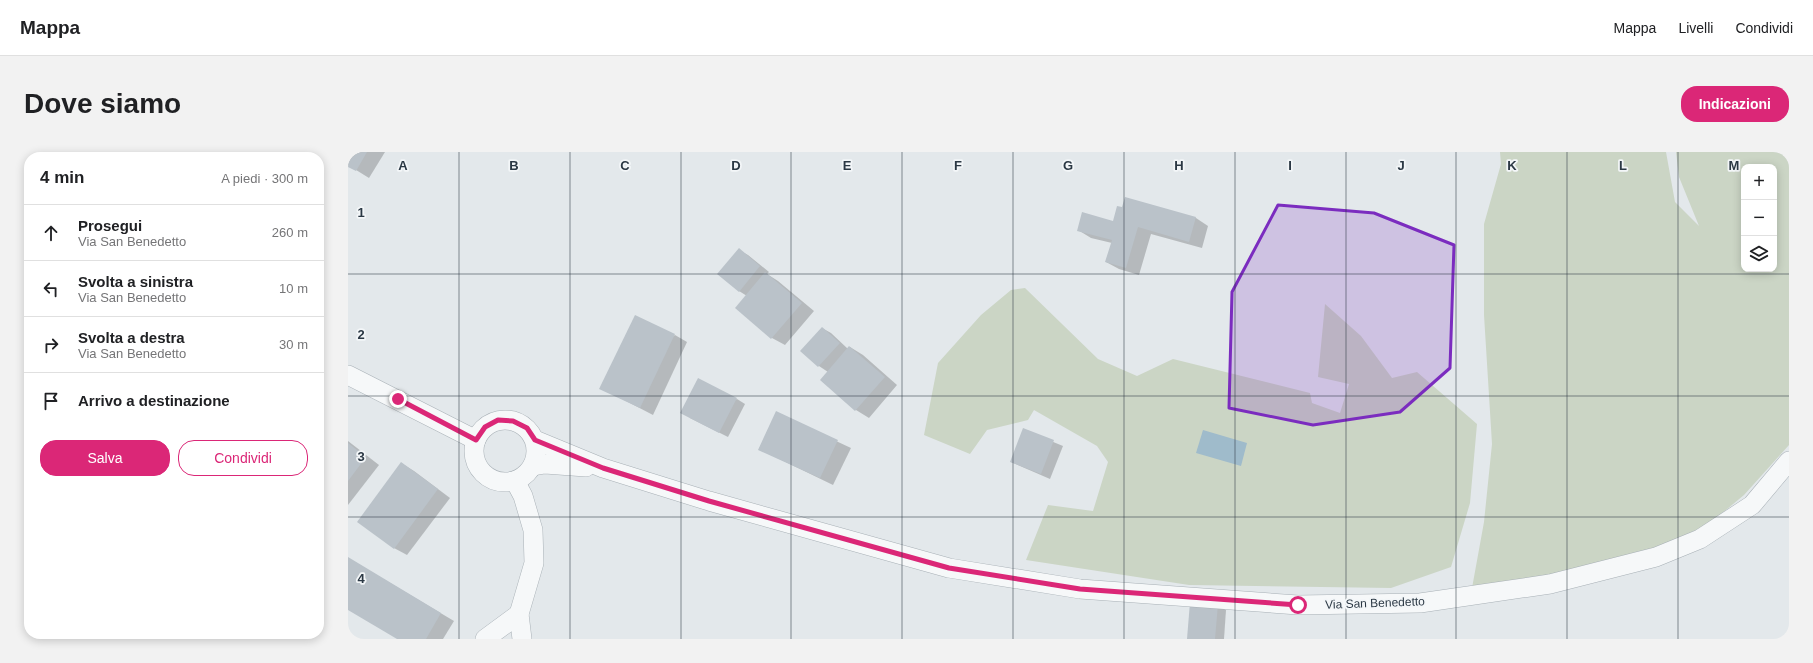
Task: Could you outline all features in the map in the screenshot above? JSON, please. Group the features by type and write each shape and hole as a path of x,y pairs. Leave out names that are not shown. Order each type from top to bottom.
{"street":[{"path":"348,375 476,440 474,450 475,460 479,469 486,476 495,481 505,483 515,481 525,476 533,466 537,454 535,440"},
{"name":"Via San Benedetto","path":"476,440 485,427 498,420 513,421 527,428 535,440 603,468 709,501 949,568 1080,589 1298,605 1420,603 1550,584 1656,557 1700,539 1752,506 1789,461"},
{"name":"Via San Benedetto","path":"533,466 546,464 603,468"},
{"path":"515,481 523,496 533,530 534,563 519,614 522,639"},
{"path":"485,639 519,614"}],"highlighted area":[{"path":"1278,205 1374,213 1454,245 1450,368 1400,412 1313,425 1229,408 1232,292"}],"green space":[{"path":"1500,152 1666,152 1675,202 1699,226 1679,177 1676,152 1789,152 1789,445 1744,495 1709,524 1664,545 1563,572 1472,588 1484,522 1492,444 1484,315 1484,224 1501,164"},
{"path":"1025,288 1098,359 1137,376 1173,359 1310,393 1312,403 1340,413 1349,384 1318,377 1325,304 1361,336 1392,378 1417,372 1477,424 1470,503 1451,567 1391,588 1189,585 1026,560 1048,505 1093,511 1108,462 1097,446 1034,410 1028,420 987,430 970,454 924,435 938,363 981,315 1011,290"}],"water":[{"path":"1203,430 1247,443 1241,466 1196,453"}],"building":[{"path":"348,152 367,152 356,171 348,167"},
{"path":"1125,197 1196,217 1189,242 1138,227 1126,268 1105,262 1112,240 1077,231 1082,212 1113,221 1117,206 1122,207"},
{"path":"739,248 760,266 739,292 717,274"},
{"path":"765,272 802,303 771,339 735,308"},
{"path":"635,315 675,334 640,408 599,389"},
{"path":"822,327 840,343 818,367 800,351"},
{"path":"849,346 885,377 855,411 820,380"},
{"path":"698,378 737,398 719,433 680,413"},
{"path":"776,411 838,440 820,478 758,450"},
{"path":"1023,428 1054,440 1041,474 1010,462"},
{"path":"348,443 366,457 348,481"},
{"path":"401,462 438,489 394,549 357,522"},
{"path":"348,557 441,613 426,639 397,639 348,610"},
{"path":"1190,602 1218,604 1215,639 1187,639"}],"route":[{"path":"398,399 476,440 485,427 498,420 513,421 527,428 535,440 603,468 709,501 949,568 1080,589 1298,605"}]}
